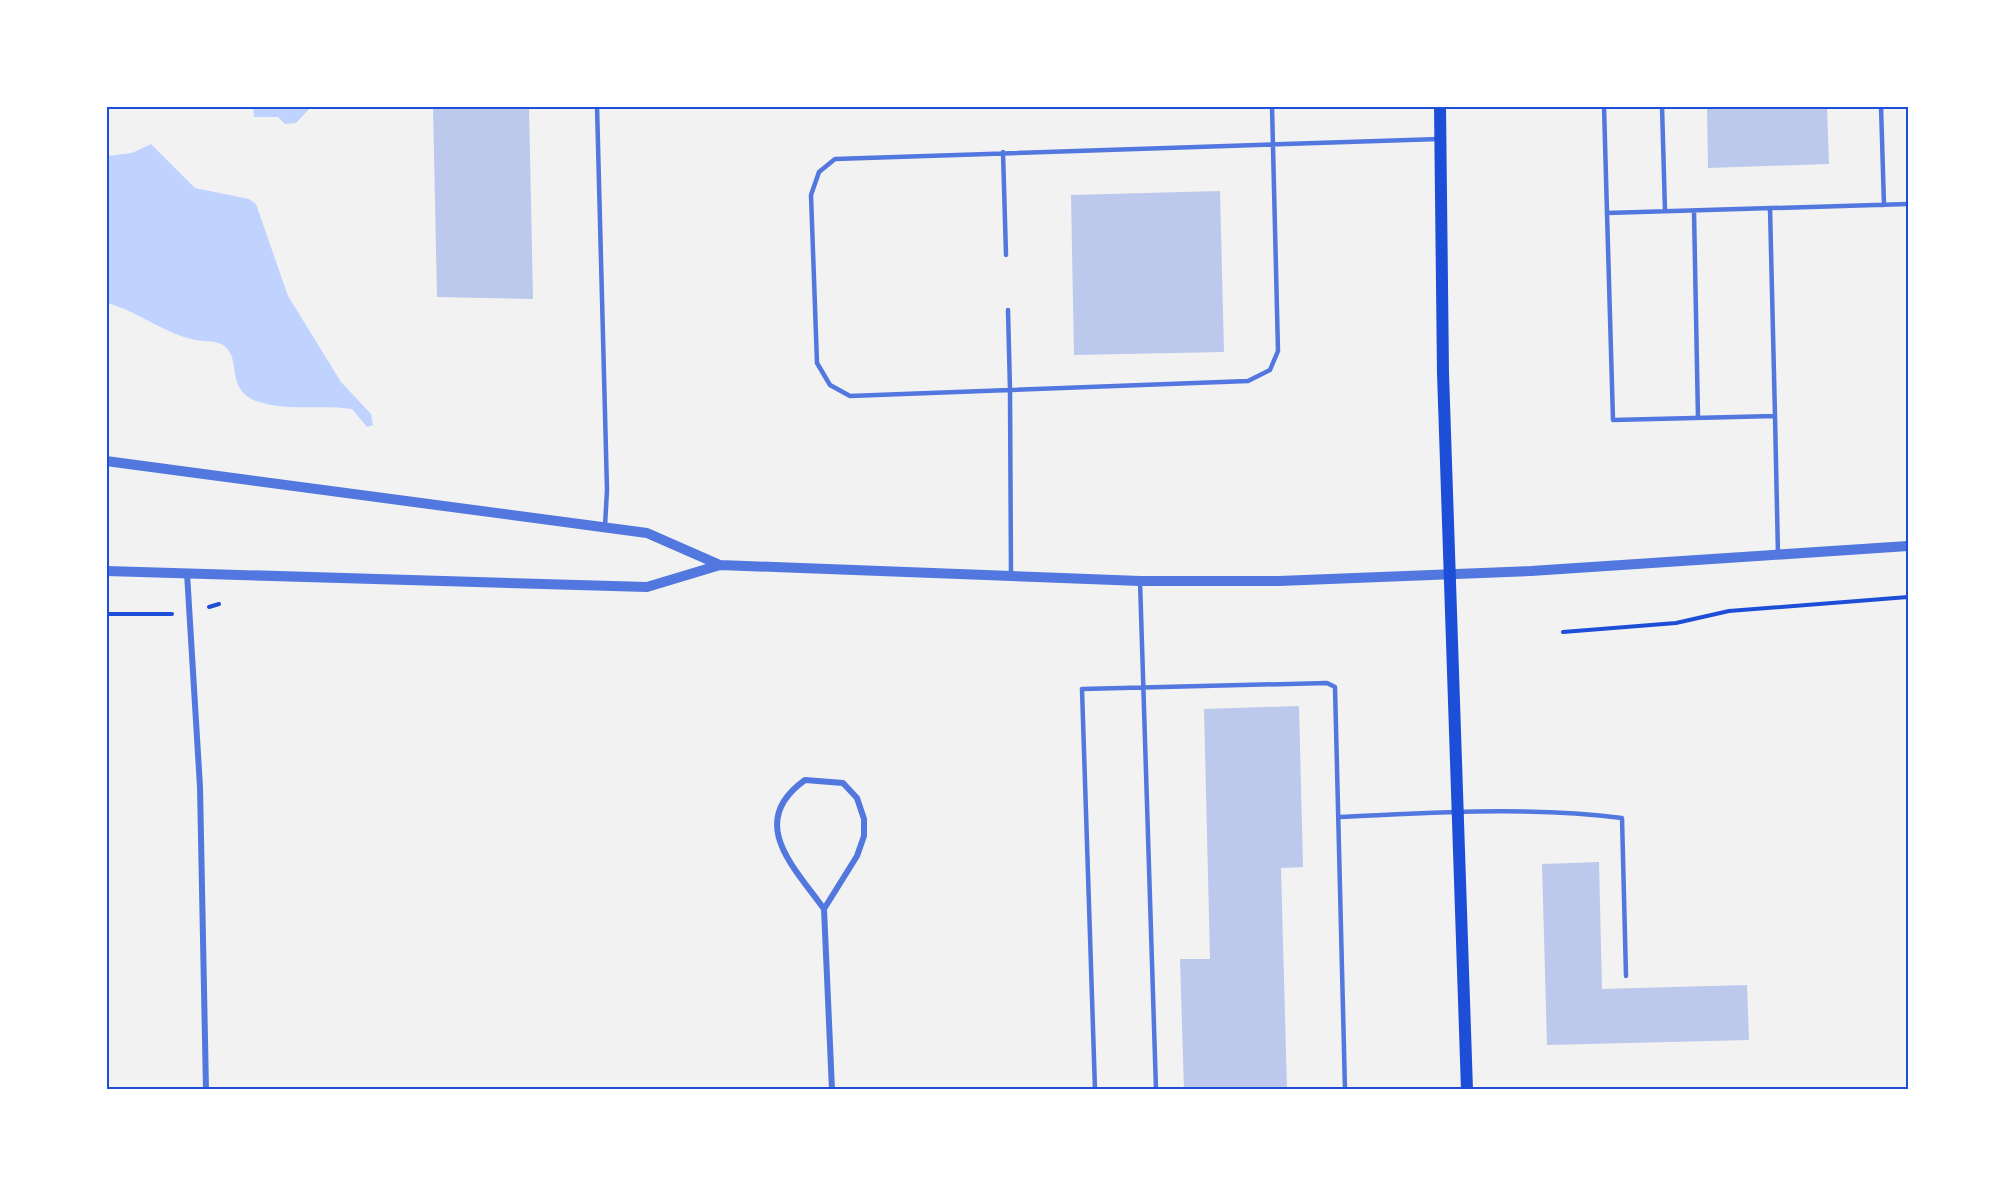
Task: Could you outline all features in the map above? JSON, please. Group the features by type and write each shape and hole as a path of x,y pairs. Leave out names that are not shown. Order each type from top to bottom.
{"main road":[{"path":"1440,106 1443,373 1467,1089"}],"street":[{"path":"106,461 647,533 720,565"},
{"path":"106,572 647,587 720,565 1140,581 1279,581 1450,576 1908,546"},
{"path":"187,573 200,787 206,1089"},
{"path":"824,909 857,856 864,836 864,819 857,798 843,783 805,780 788,792 780,807 776,825 779,842 788,861 824,909 832,1089"}],"lane":[{"path":"597,106 607,490 605,526"},
{"path":"1272,106 1273,144 1278,351 1270,370 1248,381 850,396 830,385 817,363 812,195 819,172 835,159 1003,152 1273,144 1441,139"},
{"path":"1604,106 1613,420 1775,416"},
{"path":"1662,106 1665,211"},
{"path":"1881,106 1884,205"},
{"path":"1003,152 1006,255"},
{"path":"1607,213 1908,204"},
{"path":"1770,208 1778,556"},
{"path":"1694,211 1698,418"},
{"path":"1008,310 1011,576"},
{"path":"1140,581 1156,1089"},
{"path":"1095,1089 1082,689 1328,683 1335,687 1345,1089"},
{"path":"1339,817 1456,812 1576,812 1622,818 1626,976"}],"path":[{"path":"1563,632 1676,622 1729,611 1908,597"},
{"path":"106,614 161,616"}],"water":[{"path":"253,106 311,107 296,123 285,124 278,117 254,117"},
{"path":"151,144 195,188 249,199 256,204 288,296 341,382 371,414 373,425 367,427 352,409 280,406 256,401 240,389 232,358 223,345 184,337 107,303 107,156 132,153"}],"building":[{"path":"433,106 529,106 533,299 437,297"},
{"path":"1707,106 1827,106 1829,164 1708,168"},
{"path":"1220,191 1224,352 1074,355 1071,195"},
{"path":"1299,706 1303,867 1281,868 1287,1090 1184,1090 1180,959 1210,959 1204,709"},
{"path":"1599,862 1602,989 1747,985 1749,1040 1547,1045 1542,864"}]}
